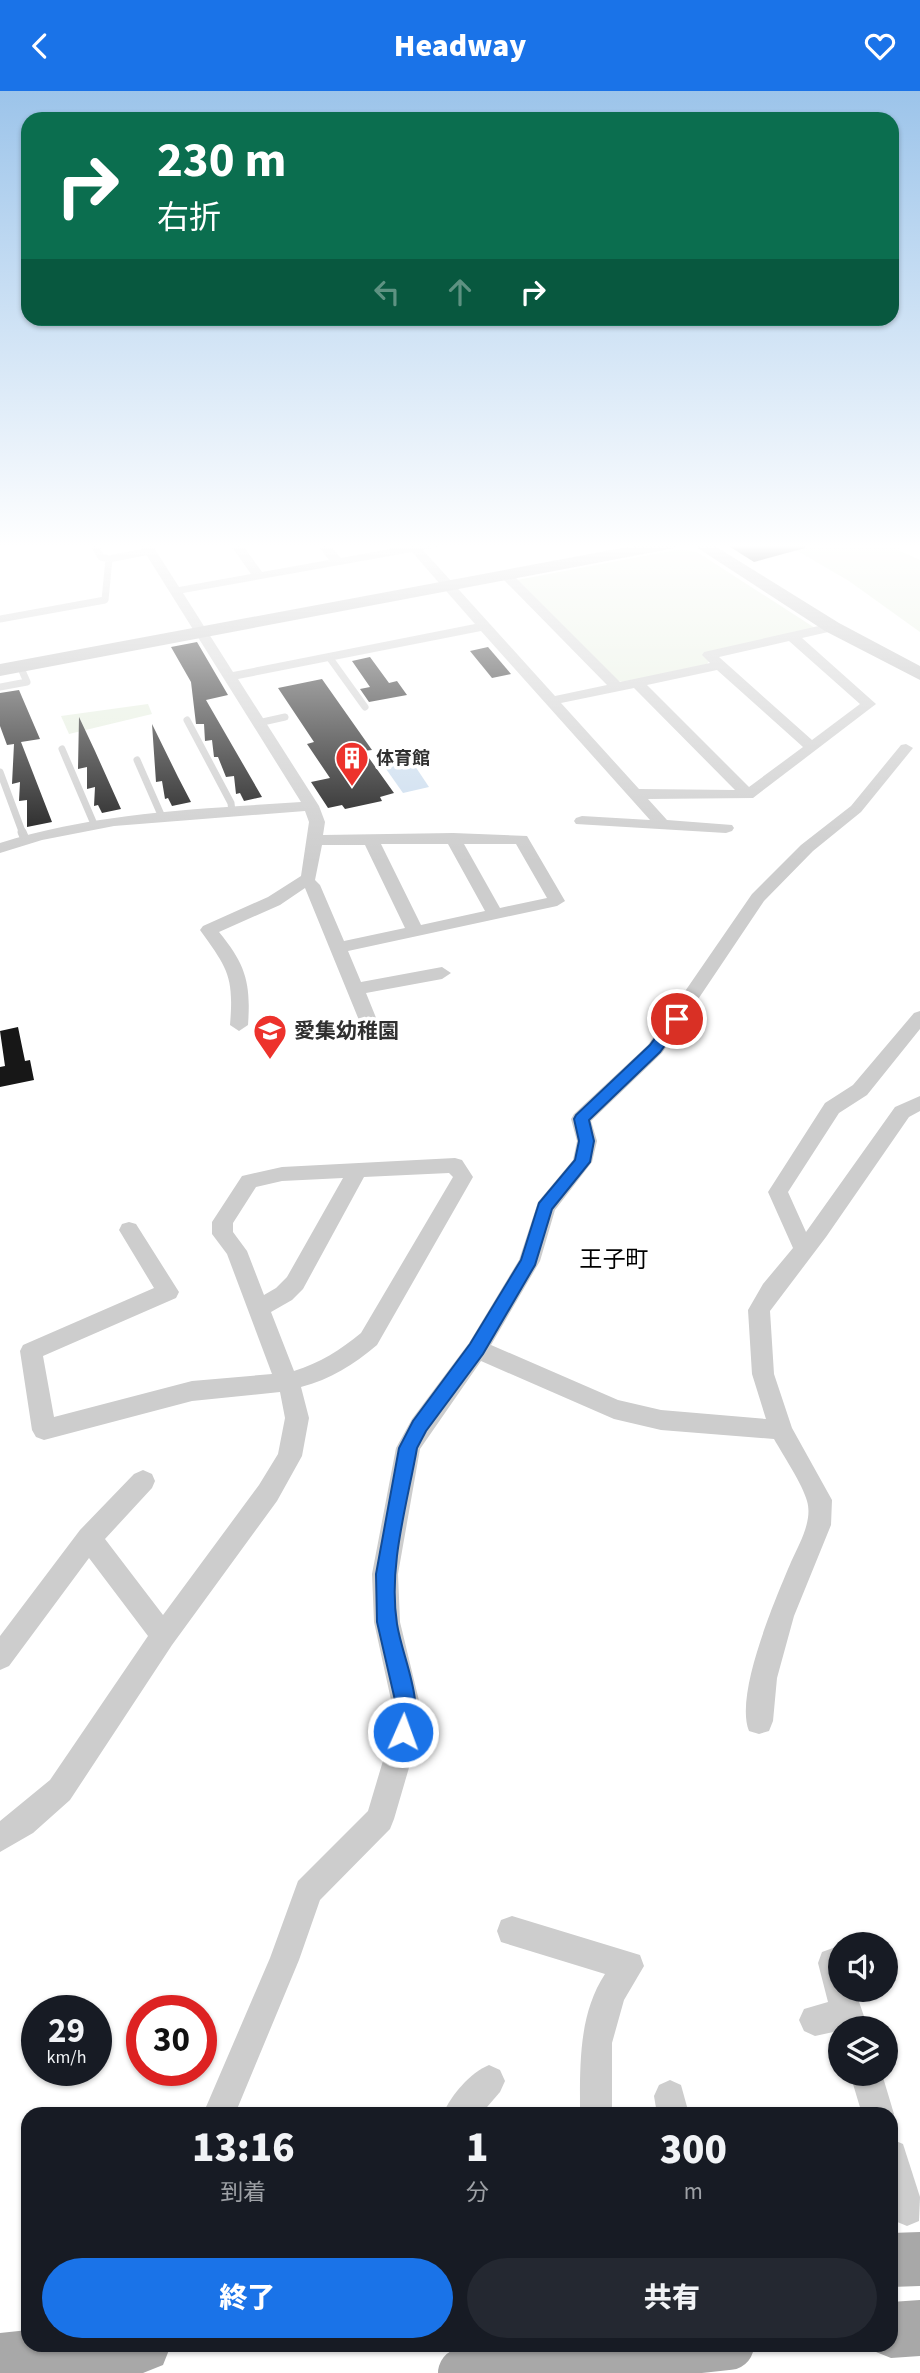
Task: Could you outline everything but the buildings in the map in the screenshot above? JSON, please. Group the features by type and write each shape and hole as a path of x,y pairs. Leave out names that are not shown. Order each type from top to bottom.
{"main road":[{"path":"898,2260 920,2259"},
{"path":"898,2330 920,2328"},
{"path":"463,2373 662,2352"},
{"path":"0,2361 116,2353"}],"street":[{"path":"0,670 108,649"},
{"path":"212,649 310,806 317,822 309,877 284,896 209,930 239,973 242,992 239,1025"},
{"path":"229,677 367,649"},
{"path":"506,649 662,824"},
{"path":"580,649 617,687"},
{"path":"735,649 709,655 811,746"},
{"path":"634,794 748,795 869,704 807,649"},
{"path":"873,649 920,674"},
{"path":"552,701 720,665"},
{"path":"637,683 748,795"},
{"path":"222,2107 284,1960 308,1891 380,1819 399,1755 407,1709 387,1622 385,1574 408,1448 420,1426 477,1349 529,1261 545,1207 582,1162 587,1141 581,1119 655,1048 758,898 807,848 856,809 906,748"},
{"path":"0,848 25,839 94,824 310,806"},
{"path":"582,821 726,828"},
{"path":"453,838 495,914"},
{"path":"370,839 415,931"},
{"path":"315,840 521,839 557,901 338,948"},
{"path":"305,881 312,885 372,1030"},
{"path":"355,989 442,973"},
{"path":"803,1248 778,1192 832,1108 860,1090 920,1017"},
{"path":"759,1721 764,1678 781,1616 820,1525 820,1500 781,1430 763,1374 759,1310 771,1290 819,1231 902,1112 920,1103"},
{"path":"0,1839 61,1790 163,1636 268,1493 290,1456 298,1418 294,1399 287,1382 258,1308 236,1251 223,1234 222,1221 249,1181 282,1174 456,1165 463,1177 369,1339 346,1358 318,1373 287,1382 192,1391 44,1430 31,1351 168,1292 129,1230"},
{"path":"258,1308 284,1294 295,1283 358,1170"},
{"path":"477,1349 614,1409 661,1420 781,1430"},
{"path":"0,1657 89,1538 143,1481"},
{"path":"89,1538 163,1636"},
{"path":"512,1931 629,1966 611,1993 596,2043 596,2107"},
{"path":"815,2019 837,2002"},
{"path":"468,2107 489,2081"},
{"path":"870,2086 876,2107"},
{"path":"898,2181 906,2209"},
{"path":"463,2373 465,2352"}],"lane":[{"path":"329,657 365,707"},
{"path":"0,687 27,682 20,666"},
{"path":"258,723 285,717"},
{"path":"187,720 231,803 232,812"},
{"path":"61,749 94,824"},
{"path":"137,760 162,817"},
{"path":"0,772 25,839"}],"green space":[{"path":"586,649 719,649 703,653 710,660 707,664 624,682 617,681"},
{"path":"148,704 152,714 69,734 61,716"}],"water":[{"path":"411,760 429,787 403,793 384,766"}],"place":[{"name":"体育館","path":"352,788"},
{"name":"愛集幼稚園","path":"270,1061"}],"district":[{"name":"王子町","path":"614,1259"}],"route":[{"path":"403,1732 407,1709 387,1622 385,1574 408,1448 420,1426 477,1349 529,1261 545,1207 582,1162 587,1141 581,1119 655,1048 677,1019"}]}
